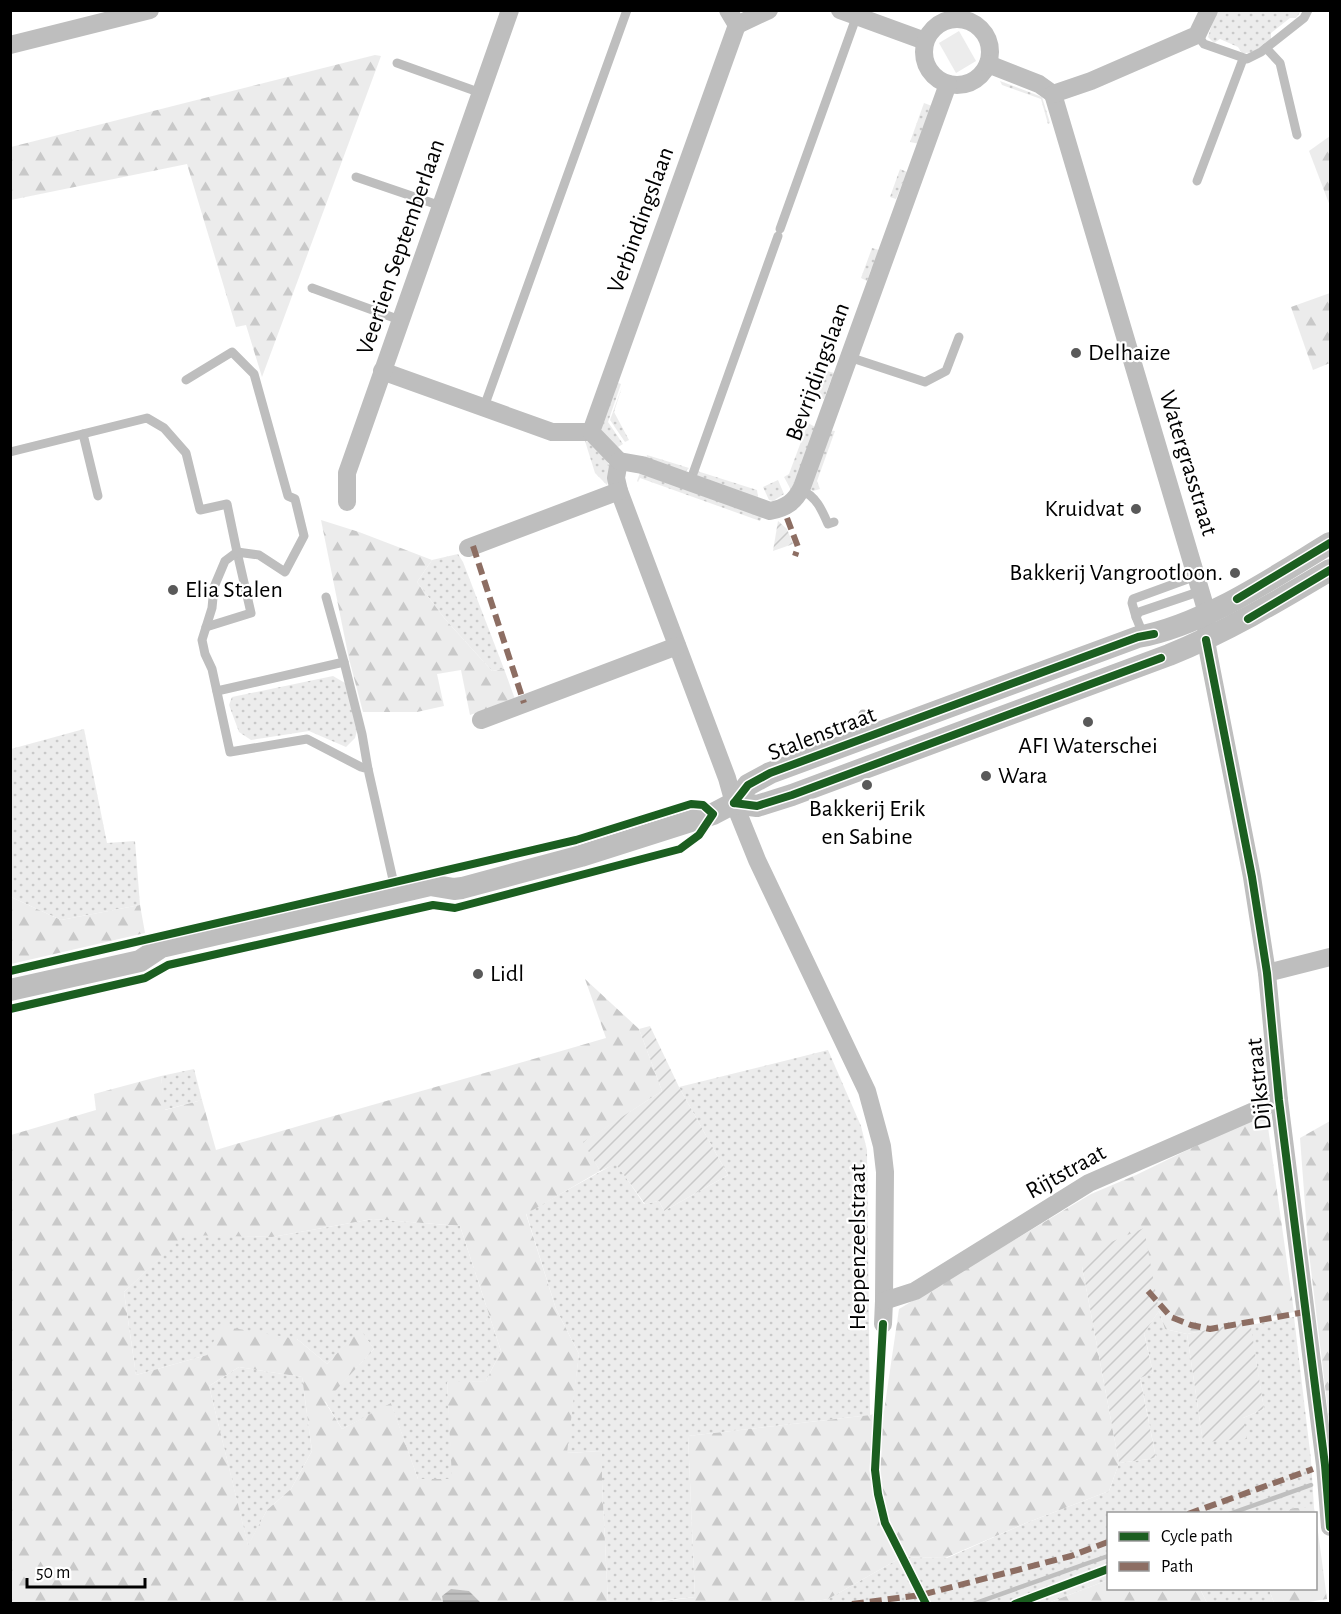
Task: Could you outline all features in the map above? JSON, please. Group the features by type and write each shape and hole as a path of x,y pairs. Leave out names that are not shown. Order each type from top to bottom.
{"street":[{"path":"10,45 150,10"},
{"name":"Veertien Septemberlaan","path":"348,502 347,473 510,10"},
{"name":"Verbindingslaan","path":"591,432 733,18 769,10"},
{"path":"988,64 1039,84 1053,94 1091,81 1197,35 1209,10"},
{"path":"852,12 926,41"},
{"path":"968,15 987,37 991,51 988,64 983,73 967,84 948,84 936,77 927,67 924,54 926,41 932,30 942,22 968,15"},
{"name":"Bevrijdingslaan","path":"619,461 642,465 770,511 783,509 795,500 801,490 948,84"},
{"name":"Watergrasstraat","path":"1053,94 1207,613 1206,640"},
{"path":"382,371 552,432 591,432 619,461 616,478 619,491 727,778 734,803"},
{"path":"468,548 619,491"},
{"name":"Stalenstraat","path":"10,990 140,961 161,947 430,885 462,888 581,856 713,814 734,803 748,785 824,745 872,736 1139,630 1161,633 1247,594 1330,543"},
{"name":"Stalenstraat","path":"734,803 757,806 1206,640 1248,619 1330,570"},
{"path":"1139,630 1148,662"},
{"name":"Dijkstraat","path":"1206,640 1252,877 1267,973 1280,1100 1325,1465 1330,1527"},
{"path":"481,720 677,646"},
{"path":"770,773 768,782 770,789 779,798"},
{"name":"Heppenzeelstraat","path":"734,803 758,860 867,1091 882,1146 885,1172 883,1324"},
{"path":"1267,973 1330,957"},
{"name":"Rijtstraat","path":"884,1301 915,1292 1089,1183 1280,1100"}],"lane":[{"path":"484,407 627,10"},
{"path":"1197,35 1204,44 1243,58 1254,57 1304,18 1308,10"},
{"path":"690,482 779,233 852,12"},
{"path":"1266,48 1280,63 1297,135"},
{"path":"1197,181 1243,58"},
{"path":"397,63 481,93"},
{"path":"356,177 441,206"},
{"path":"312,288 400,320"},
{"path":"849,357 925,382 946,371 959,337"},
{"path":"186,380 231,352 255,374 288,496 295,499 304,536 285,572 259,555 237,552 225,561 214,587 212,608 202,640 217,691 230,752 308,739 368,769"},
{"path":"10,452 147,418 164,428 186,453 200,510 227,504 251,613 206,627"},
{"path":"83,434 98,496"},
{"path":"801,490 808,493 822,508 828,524 834,522"},
{"path":"1139,630 1133,599 1198,583"},
{"path":"1139,630 1139,612 1198,583"},
{"path":"326,597 362,734 396,893"},
{"path":"217,691 344,662"},
{"path":"863,714 872,736"}],"green space":[{"path":"1216,11 1301,11 1296,18 1290,18 1271,33 1271,39 1261,47 1255,51 1242,53 1238,47 1220,39 1214,43 1208,37"},
{"path":"959,31 976,61 956,73 939,43"},
{"path":"375,55 381,56 262,377 246,325 236,327 187,164 11,200 11,147"},
{"path":"1000,81 1042,97 1050,123 1048,124 1041,99 1002,85"},
{"path":"924,103 932,106 920,144 910,142"},
{"path":"1330,136 1330,206 1309,151"},
{"path":"900,169 907,172 909,179 903,182 896,199 890,197"},
{"path":"872,248 879,250 877,266 871,269 867,281 861,278"},
{"path":"1330,293 1330,363 1313,370 1291,307"},
{"path":"827,371 838,374 831,380 824,399 817,396"},
{"path":"616,382 621,384 608,422 623,444 618,447 608,439 601,428"},
{"path":"622,387 614,412 629,440 625,442 610,420"},
{"path":"808,423 817,428 791,490 784,477 789,474"},
{"path":"829,430 835,431 817,481 820,489 813,491 810,489"},
{"path":"585,441 598,448 606,458 610,471 607,485 595,473"},
{"path":"647,455 689,468 683,474 645,461"},
{"path":"641,470 762,517 760,521 640,478 638,482"},
{"path":"697,471 757,490 758,497 756,500 697,479"},
{"path":"778,480 784,494 773,501 769,500 763,487"},
{"path":"321,520 432,560 417,582 445,619 492,671 504,669 515,699 470,715 461,670 437,674 444,706 417,712 363,712 349,659"},
{"path":"778,521 787,529 793,544 773,551"},
{"path":"458,554 504,669 492,671 445,619 417,582 432,560"},
{"path":"333,676 345,683 358,727 355,738 346,747 309,731 251,740 239,732 229,705 232,697"},
{"path":"84,729 107,843 135,841 140,905 61,920 11,897 11,749"},
{"path":"11,897 61,920 140,905 145,933 11,964"},
{"path":"585,979 639,1029 662,1091 584,1142 600,1171 526,1214 556,1309 579,1354 567,1453 602,1451 608,1603 481,1603 469,1591 442,1596 443,1604 11,1604 11,1135 96,1110 94,1094 161,1076 165,1110 202,1100 216,1150 606,1038","holes":["373,1219 460,1226 501,1351 486,1381 447,1382 452,1479 418,1479 391,1403 342,1429 325,1402 374,1349 360,1329 327,1364 297,1339 221,1326 207,1355 136,1375 124,1292 185,1235 272,1237","239,1367 302,1377 312,1451 291,1489 267,1510 248,1545 209,1386"]},
{"path":"650,1026 679,1087 728,1175 664,1211 659,1201 645,1204 616,1164 600,1171 583,1142 662,1091 639,1029"},
{"path":"828,1050 861,1126 867,1150 870,1415 688,1436 695,1597 642,1603 608,1603 602,1451 566,1453 579,1354 556,1309 526,1213 616,1163 644,1204 659,1201 664,1211 728,1175 679,1087"},
{"path":"194,1069 202,1100 164,1110 161,1076"},
{"path":"1257,1119 1267,1120 1294,1312 1187,1334 1165,1329 1159,1311 1082,1266 1119,1463 1109,1491 945,1558 902,1557 828,1599 798,1604 642,1604 695,1597 688,1436 870,1415 884,1411 899,1309 1091,1194 1136,1175 1243,1123"},
{"path":"1330,1121 1330,1427 1308,1245 1300,1138"},
{"path":"373,1219 460,1226 501,1351 486,1381 447,1383 453,1479 418,1479 391,1404 342,1429 325,1401 374,1349 360,1330 327,1364 297,1339 207,1355 136,1375 124,1292 185,1234 272,1237"},
{"path":"1144,1228 1159,1311 1144,1333 1153,1373 1140,1378 1156,1458 1119,1463 1082,1266 1111,1242"},
{"path":"1159,1311 1165,1329 1187,1334 1203,1442 1243,1418 1264,1409 1250,1325 1294,1317 1311,1460 1314,1508 1294,1508 1283,1512 1107,1512 1107,1580 1048,1603 798,1604 828,1599 902,1557 947,1558 1026,1523 1109,1491 1119,1463 1156,1458 1140,1377 1153,1373 1144,1332"},
{"path":"1250,1321 1264,1409 1243,1418 1247,1439 1203,1442 1187,1334"},
{"path":"239,1367 302,1377 312,1451 291,1489 267,1510 248,1546 209,1386"},
{"path":"1294,1508 1314,1508 1315,1512 1281,1512"},
{"path":"1317,1524 1327,1599 1303,1603 1274,1603 1269,1590 1317,1590"},
{"path":"1107,1580 1107,1590 1200,1590 1207,1603 1048,1603"},
{"path":"1200,1590 1269,1590 1274,1603 1207,1603"}],"shaded area":[{"path":"451,1589 469,1591 481,1603 443,1603 442,1596"}],"waterway":[{"path":"1235,1512 1311,1485"},
{"path":"973,1604 1107,1556"}],"marked path":[{"path":"787,518 798,547 795,556"},
{"path":"473,546 524,703"},
{"path":"1148,1291 1171,1317 1210,1329 1305,1312"},
{"path":"1194,1512 1313,1469"},
{"path":"852,1604 921,1595 1071,1556 1107,1542"}],"cycle path":[{"path":"1237,599 1330,543"},
{"path":"1248,619 1330,570"},
{"path":"734,803 748,785 770,773 1138,637 1154,634"},
{"path":"1206,640 1252,877 1267,973 1279,1100 1325,1465 1330,1527"},
{"path":"734,803 757,806 792,795 1161,658"},
{"path":"10,971 576,840 691,804 703,805 713,814 699,835 680,849 455,908 433,905 168,965 145,978 10,1009"},
{"path":"883,1324 875,1470 878,1494 885,1523 926,1604"},
{"path":"1015,1604 1107,1569"}],"place":[{"name":"Delhaize","path":"1076,353"},
{"name":"Kruidvat","path":"1136,509"},
{"name":"Bakkerij Vangrootloon.","path":"1235,573"},
{"name":"Elia Stalen","path":"173,590"},
{"name":"AFI Waterschei","path":"1088,722"},
{"name":"Wara","path":"986,776"},
{"name":"Bakkerij Erik en Sabine","path":"867,785"},
{"name":"Lidl","path":"478,974"}]}
